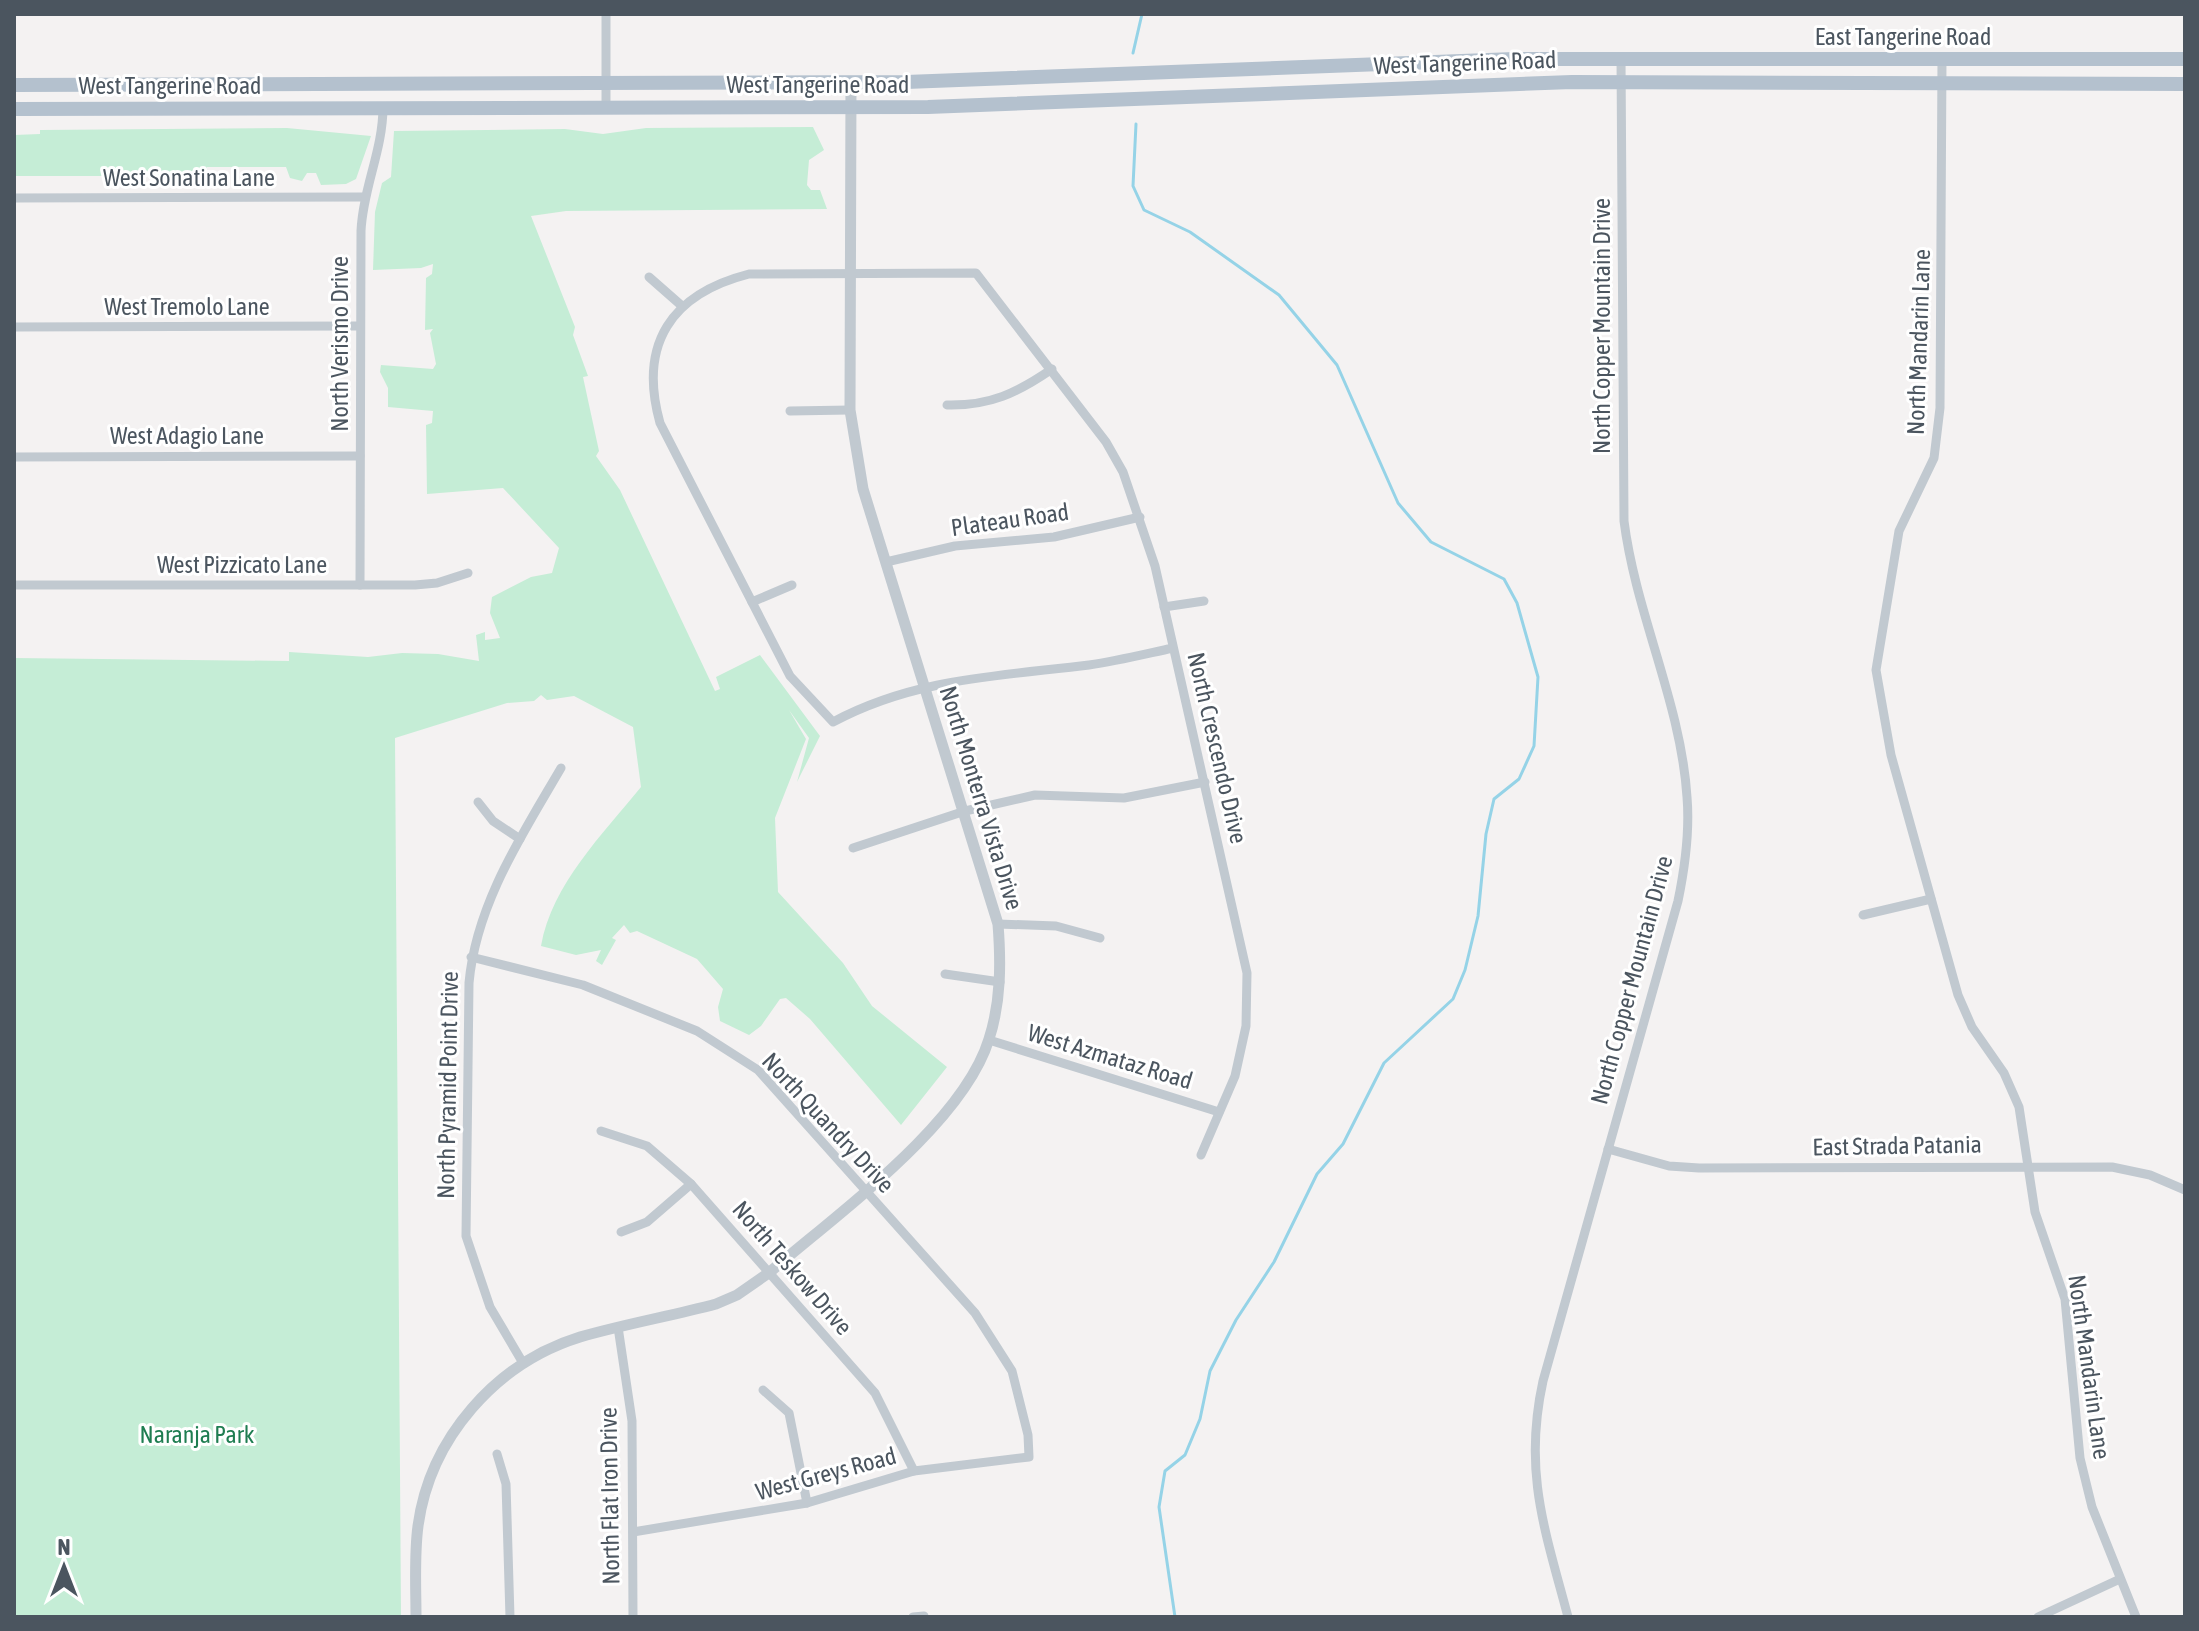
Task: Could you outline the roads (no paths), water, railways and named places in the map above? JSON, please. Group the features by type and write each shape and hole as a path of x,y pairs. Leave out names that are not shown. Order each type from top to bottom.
{"main road":[{"name":"West Tangerine Road","path":"14,85 851,83 1024,80 1435,61 1621,58"},
{"name":"East Tangerine Road","path":"1621,58 2185,59"},
{"name":"West Tangerine Road","path":"14,109 851,107 1054,103 1468,84 1621,83"},
{"name":"East Tangerine Road","path":"1621,83 2185,84"}],"street":[{"path":"606,14 606,107"},
{"name":"North Copper Mountain Drive","path":"1568,1617 1535,1488 1535,1422 1543,1381 1678,901 1688,833 1680,750 1633,573 1624,521 1621,58"},
{"name":"North Mandarin Lane","path":"1942,59 1942,372 1939,419 1934,458 1899,531 1876,670 1891,755 1963,1009 2016,1098 2040,1230 2065,1299 2080,1458 2092,1507 2136,1617"},
{"name":"North Monterra Vista Drive","path":"416,1617 418,1526 434,1469 460,1423 501,1380 523,1363 566,1342 716,1304 737,1295 770,1272 948,1112 989,1040 1000,982 998,924 857,464 850,410 851,83"},
{"name":"North Verismo Drive","path":"360,585 360,326 364,197 382,139 383,107"},
{"name":"West Sonatina Lane","path":"14,198 364,197"},
{"path":"850,272 749,274 719,282 699,292 682,306 659,344 652,381 660,423 790,676 833,722 859,708 924,687 991,673 1091,665 1173,648"},
{"name":"North Crescendo Drive","path":"850,272 976,273 1106,442 1123,472 1140,517 1164,607 1247,973 1246,1026 1235,1076 1201,1155"},
{"path":"649,277 682,306"},
{"name":"West Tremolo Lane","path":"14,327 360,326"},
{"path":"947,405 995,401 1020,392 1052,369"},
{"path":"790,411 850,410"},
{"name":"West Adagio Lane","path":"14,457 360,456"},
{"name":"Plateau Road","path":"886,562 955,546 1054,537 1140,517"},
{"name":"West Pizzicato Lane","path":"14,585 437,583 468,573"},
{"path":"752,602 792,585"},
{"path":"1164,607 1204,601"},
{"name":"North Pyramid Point Drive","path":"523,1363 490,1307 466,1236 471,957 482,915 520,839 561,768"},
{"path":"853,848 965,811 1035,795 1124,798 1205,782"},
{"path":"478,802 493,821 520,839"},
{"path":"1863,915 1931,899"},
{"path":"998,924 1056,926 1100,938"},
{"name":"North Quandry Drive","path":"471,957 583,985 697,1031 758,1070 975,1313 1012,1371 1028,1435 1029,1457"},
{"path":"945,974 1000,982"},
{"name":"West Azmataz Road","path":"989,1040 1219,1112"},
{"name":"North Teskow Drive","path":"601,1131 647,1146 691,1184 875,1393 914,1471"},
{"name":"East Strada Patania","path":"1608,1149 1669,1166 1699,1168 2028,1165 2123,1168 2185,1190"},
{"path":"621,1232 647,1222 691,1184"},
{"name":"North Flat Iron Drive","path":"618,1327 632,1421 633,1532 630,1578 633,1617"},
{"path":"763,1390 789,1413 807,1503"},
{"path":"497,1454 506,1484 510,1617"},
{"name":"West Greys Road","path":"633,1532 807,1503 914,1471 1029,1457"},
{"path":"2038,1617 2120,1579"}],"waterway":[{"path":"1133,53 1142,14"},
{"path":"1136,124 1133,186 1144,210 1190,232 1279,295 1337,365 1398,503 1431,542 1504,579 1517,603 1538,677 1534,746 1519,779 1494,799 1486,834 1478,916 1465,970 1453,999 1384,1063 1343,1144 1317,1174 1274,1262 1236,1320 1210,1371 1200,1419 1185,1455 1165,1471 1159,1507 1175,1617"}],"park label":[{"name":"Naranja Park","path":"197,1435"}]}
